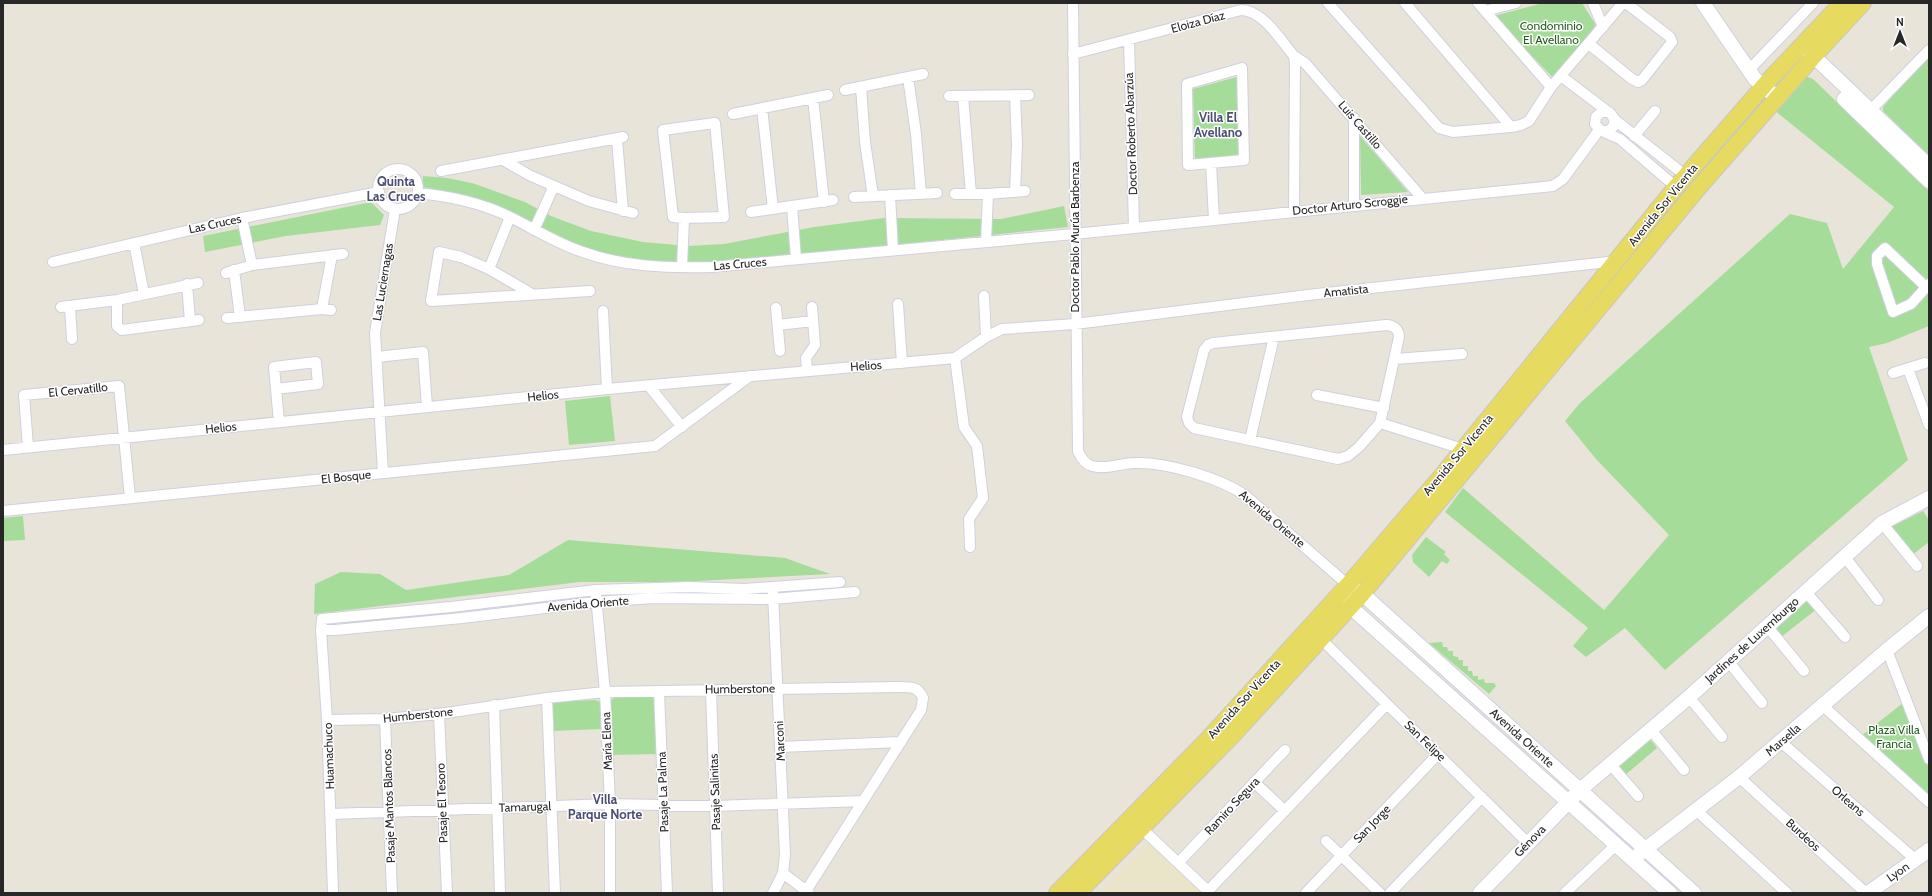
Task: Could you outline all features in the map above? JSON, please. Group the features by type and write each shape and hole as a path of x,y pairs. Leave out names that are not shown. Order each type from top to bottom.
{"main road":[{"name":"Avenida Sor Vicenta","path":"1084,891 1136,823 1207,740 1348,585 1459,454 1681,182 1764,87 1842,3"},
{"name":"Avenida Sor Vicenta","path":"1057,893 1228,740 1362,594 1593,313 1686,203 1810,60 1863,3"},
{"path":"1802,45 1803,56 1810,60"},
{"path":"1681,182 1688,192 1686,203"},
{"path":"1593,313 1597,297 1595,287"},
{"path":"1458,478 1454,470 1459,454"}],"street":[{"name":"Doctor Pablo Murúa Barbenza","path":"1073,3 1076,146 1074,234 1075,324 1078,451 1085,463 1091,466"},
{"path":"1328,3 1439,128 1452,132 1511,127 1521,125 1529,121 1551,87 1623,3"},
{"path":"1405,3 1511,127"},
{"path":"1481,7 1516,3"},
{"path":"1593,3 1603,27"},
{"path":"1589,44 1632,79 1638,82 1642,80 1672,42 1670,37 1626,3"},
{"path":"1749,70 1813,3"},
{"path":"1707,5 1749,70 1764,87 1777,98"},
{"path":"1481,7 1551,87"},
{"name":"Eloiza Díaz","path":"1073,54 1241,10 1250,10 1261,17 1294,56"},
{"name":"Doctor Roberto Abarzúa","path":"1128,40 1134,227"},
{"path":"1867,114 1929,50"},
{"path":"1294,56 1294,211"},
{"name":"Luis Castillo","path":"1294,56 1305,62 1422,198"},
{"path":"1810,60 1867,114 1929,166"},
{"path":"1242,68 1244,160 1211,163 1188,165 1186,84 1242,68"},
{"path":"845,90 923,74"},
{"path":"1561,76 1591,97 1681,182"},
{"path":"908,77 916,134 920,194"},
{"path":"861,87 865,142 873,196"},
{"path":"734,114 828,95"},
{"path":"956,194 988,194 1020,191 1015,95"},
{"path":"949,96 1029,95"},
{"path":"963,96 971,194"},
{"path":"1591,97 1596,117"},
{"path":"751,212 828,201 813,98"},
{"path":"762,108 773,209"},
{"path":"1634,136 1655,111"},
{"path":"1612,116 1601,112 1596,117 1594,124 1601,131 1620,139 1681,182"},
{"path":"1867,114 1929,181"},
{"name":"Doctor Arturo Scroggie","path":"1074,234 1556,185 1563,179 1601,131 1611,130 1612,116"},
{"path":"1354,118 1354,205"},
{"path":"715,123 724,217 684,218 673,217 663,130 715,123"},
{"path":"441,171 620,138 628,212 589,201 529,175 503,160"},
{"path":"1211,163 1214,219"},
{"path":"398,169 410,172 417,181 418,193 412,204 401,209 395,209 384,203 379,192 380,181 383,176 393,170 398,169"},
{"path":"534,230 554,186"},
{"name":"Las Cruces","path":"53,262 242,218 379,192"},
{"name":"Las Cruces","path":"418,193 459,198 490,208 579,251 613,261 648,267 733,265 1074,234"},
{"path":"854,197 937,193"},
{"path":"986,241 988,194"},
{"path":"890,195 893,250"},
{"path":"792,206 796,259"},
{"name":"Las Luciernagas","path":"383,473 375,333 395,209"},
{"path":"489,269 510,217"},
{"path":"242,218 252,265"},
{"path":"682,267 684,218"},
{"path":"134,243 144,294"},
{"path":"1885,248 1928,286 1911,304 1893,312 1877,264 1877,256 1885,248"},
{"path":"533,294 489,269 461,257 439,252 431,301 533,294 590,290"},
{"path":"240,317 230,271 252,265 343,254"},
{"path":"227,318 327,310 332,255"},
{"name":"Amatista","path":"1075,324 1308,295 1617,261"},
{"path":"72,338 66,307 118,300 187,284 198,283"},
{"path":"118,300 118,326 122,330 194,320 187,284"},
{"path":"984,296 986,337"},
{"path":"898,304 902,363"},
{"path":"807,370 806,358 815,345 812,307"},
{"path":"776,308 780,351"},
{"path":"602,311 607,389"},
{"path":"778,325 813,321"},
{"name":"Helios","path":"3,450 607,389 955,358 986,337 1002,329 1075,324"},
{"path":"1389,325 1396,329 1399,334 1395,359 1380,423 1359,447 1348,456 1338,459 1194,428 1187,417 1204,350 1208,345 1214,343 1274,337 1389,325"},
{"path":"1250,440 1274,337"},
{"path":"377,356 423,352 427,407"},
{"path":"1395,359 1462,354"},
{"path":"955,358 964,427 977,446 983,498 968,519 970,547"},
{"path":"276,389 318,384 316,362 274,367 276,389 279,422"},
{"path":"1893,374 1925,363"},
{"path":"1908,368 1929,425"},
{"name":"El Bosque","path":"3,511 655,446 750,376"},
{"name":"El Cervatillo","path":"28,447 24,395 118,386 130,498"},
{"path":"649,386 682,427"},
{"path":"1317,395 1384,408"},
{"path":"1380,423 1459,454"},
{"name":"Avenida Oriente","path":"1091,466 1105,467 1128,463 1145,463 1219,480 1246,496 1348,585 1362,594 1412,638 1694,893"},
{"name":"Jardines de Luxemburgo","path":"1580,790 1689,697 1882,523 1929,498"},
{"path":"1882,523 1917,566"},
{"path":"1845,557 1878,600"},
{"name":"Avenida Oriente","path":"322,619 451,607 596,590 773,588 840,582"},
{"path":"1348,585 1350,607"},
{"name":"Marconi","path":"773,588 772,599 778,689 785,855 783,873 774,893"},
{"name":"María Elena","path":"596,590 595,602 605,692 610,804 610,893"},
{"name":"Avenida Oriente","path":"321,630 448,620 595,602 654,598 772,599 855,592"},
{"path":"1806,592 1845,637"},
{"name":"Avenida Oriente","path":"1350,607 1633,859 1664,891"},
{"name":"Marsella","path":"1633,859 1739,777 1887,650 1929,616"},
{"name":"Huamachuco","path":"322,619 321,630 327,720 333,893"},
{"path":"1767,626 1804,671"},
{"path":"1402,653 1412,638"},
{"name":"San Felipe","path":"1321,639 1528,843"},
{"path":"1887,650 1929,759"},
{"path":"1728,661 1762,703"},
{"name":"Humberstone","path":"327,720 385,719 439,714 547,698 605,692 912,687 921,694 922,707 808,892 783,873"},
{"name":"Pasaje Salinitas","path":"711,690 718,893"},
{"name":"Pasaje La Palma","path":"659,691 667,893"},
{"path":"1689,697 1722,737"},
{"path":"547,698 553,806 555,893"},
{"path":"1136,823 1179,862 1207,892 1387,704"},
{"path":"494,706 500,893"},
{"path":"1822,706 1929,802"},
{"path":"1474,717 1481,718 1490,709"},
{"name":"Pasaje El Tesoro","path":"439,714 442,810 447,893"},
{"name":"Pasaje Mantos Blancos","path":"385,719 392,893"},
{"path":"1651,730 1684,770"},
{"path":"780,747 901,742"},
{"name":"Orleans","path":"1781,742 1916,860"},
{"name":"Ramiro Segura","path":"1179,862 1285,750"},
{"name":"San Jorge","path":"1306,893 1438,754"},
{"path":"1610,764 1638,796"},
{"name":"Burdeos","path":"1739,777 1867,893"},
{"path":"1254,782 1285,811"},
{"name":"Génova","path":"1484,892 1528,843 1580,790"},
{"path":"1390,893 1482,798"},
{"name":"Tamarugal","path":"331,814 610,804 715,806 864,801"},
{"path":"1697,811 1787,893"},
{"path":"1326,841 1380,893"},
{"path":"1565,893 1616,845"},
{"name":"Lyon","path":"1867,893 1929,850"}],"shaded area":[{"path":"1151,841 1203,893 1099,893"}],"green space":[{"name":"Condominio El Avellano","path":"1543,3 1582,3 1596,25 1553,78 1494,16"},
{"path":"1929,55 1929,156 1883,111 1883,107"},
{"path":"1240,76 1241,158 1195,162 1193,89"},
{"path":"1805,76 1813,79 1929,191 1929,326 1887,343 1869,347 1908,460 1665,670 1625,628 1586,657 1573,646 1588,628 1445,512 1463,488 1604,610 1669,535 1596,459 1565,421 1580,403 1790,214 1827,223 1843,269 1894,207 1774,110"},
{"path":"1360,136 1408,192 1361,195"},
{"path":"423,176 447,178 472,183 525,202 551,216 591,231 643,242 688,246 724,244 814,227 884,218 1001,219 1064,206 1068,227 729,262 666,265 599,254 556,236 495,205 473,197 423,187"},
{"path":"371,202 384,215 380,225 286,236 205,252 203,236"},
{"path":"610,396 615,441 569,445 565,401"},
{"path":"1923,511 1929,520 1929,542 1912,555 1889,528"},
{"path":"23,516 25,540 3,541 3,518"},
{"path":"1426,537 1446,552 1444,554 1450,560 1447,564 1442,561 1429,577 1413,562 1412,555"},
{"path":"568,540 785,558 830,574 678,582 580,582 314,614 315,584 341,572 380,574 406,590 509,575"},
{"path":"1806,596 1817,609 1781,637 1771,625"},
{"path":"1442,642 1443,647 1447,647 1448,651 1453,651 1453,656 1458,657 1459,660 1463,660 1463,666 1468,666 1468,671 1472,671 1473,676 1478,676 1478,680 1484,679 1485,683 1494,683 1496,686 1489,694 1429,643"},
{"path":"657,696 658,754 611,755 609,703 614,697"},
{"path":"595,700 600,702 601,729 552,731 550,702"},
{"name":"Plaza Villa Francia","path":"1903,703 1929,769 1929,797 1861,736"},
{"path":"1646,734 1657,748 1624,776 1615,764"}],"district":[{"name":"Villa El Avellano","path":"1218,124"},
{"name":"Quinta Las Cruces","path":"396,188"},
{"name":"Villa Parque Norte","path":"605,806"}]}
